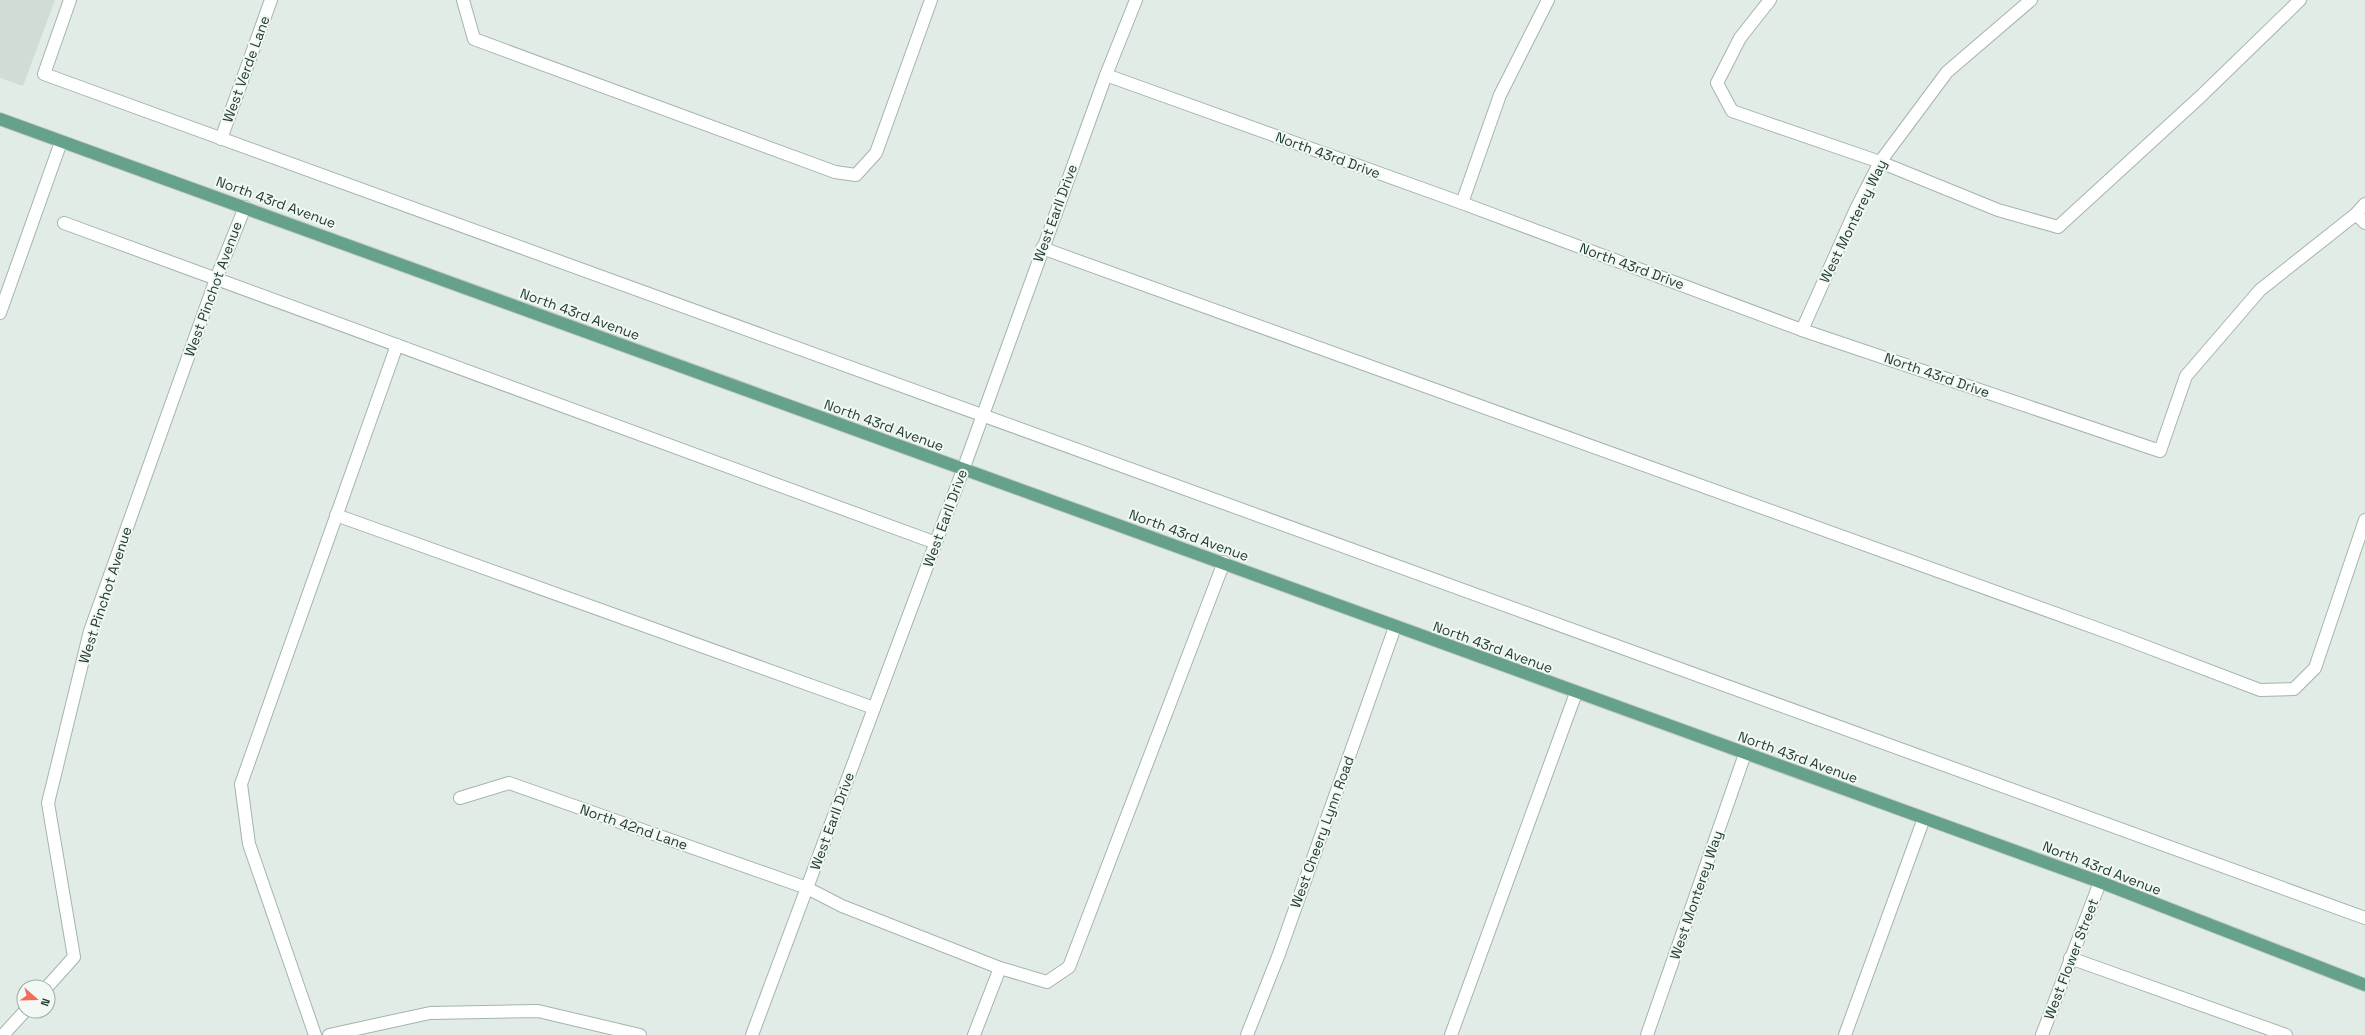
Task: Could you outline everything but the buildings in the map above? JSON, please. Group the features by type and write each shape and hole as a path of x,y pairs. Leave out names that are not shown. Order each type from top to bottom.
{"main road":[{"name":"North 43rd Avenue","path":"0,119 61,142 245,206 963,470 1224,562 1395,627 2100,882 2365,985"}],"street":[{"path":"70,0 44,74 2365,918"},
{"name":"West Verde Lane","path":"221,139 272,0"},
{"path":"463,0 474,39 835,172 856,175 876,153 931,0"},
{"name":"West Earll Drive","path":"752,1035 963,470 981,415 1106,75 1136,0"},
{"path":"1462,203 1500,94 1548,0"},
{"path":"1770,0 1740,38 1717,83 1732,111 1880,162 1998,210 2058,228 2200,97 2300,0"},
{"name":"West Monterey Way","path":"1802,330 1856,209 1880,162 1947,72 2031,0"},
{"name":"North 43rd Drive","path":"1106,75 1462,203 1802,330 2160,451 2186,376 2260,290 2356,214"},
{"path":"0,313 61,142"},
{"path":"2365,204 2356,214 2365,223"},
{"name":"West Pinchot Avenue","path":"54,979 74,957 48,803 90,631 216,279 245,206"},
{"path":"64,223 936,543"},
{"path":"1042,248 2118,636 2260,690 2294,689 2315,668 2365,520"},
{"path":"315,1035 249,844 241,784 397,345"},
{"path":"336,515 874,708"},
{"name":"North 42nd Lane","path":"460,798 508,784 807,888 842,906 1000,968 1047,982 1069,967 1224,562"},
{"name":"West Cheery Lynn Road","path":"1247,1035 1279,954 1395,627"},
{"path":"1451,1035 1576,693"},
{"name":"West Monterey Way","path":"1647,1035 1745,754"},
{"path":"1845,1035 1924,818"},
{"name":"West Flower Street","path":"2042,1035 2100,882"},
{"path":"2070,958 2286,1035"},
{"path":"974,1035 1000,968"},
{"path":"329,1035 430,1013 538,1010 640,1035"},
{"path":"3,1035 18,1019"}],"shaded area":[{"path":"0,0 55,0 23,86 0,78"}]}
